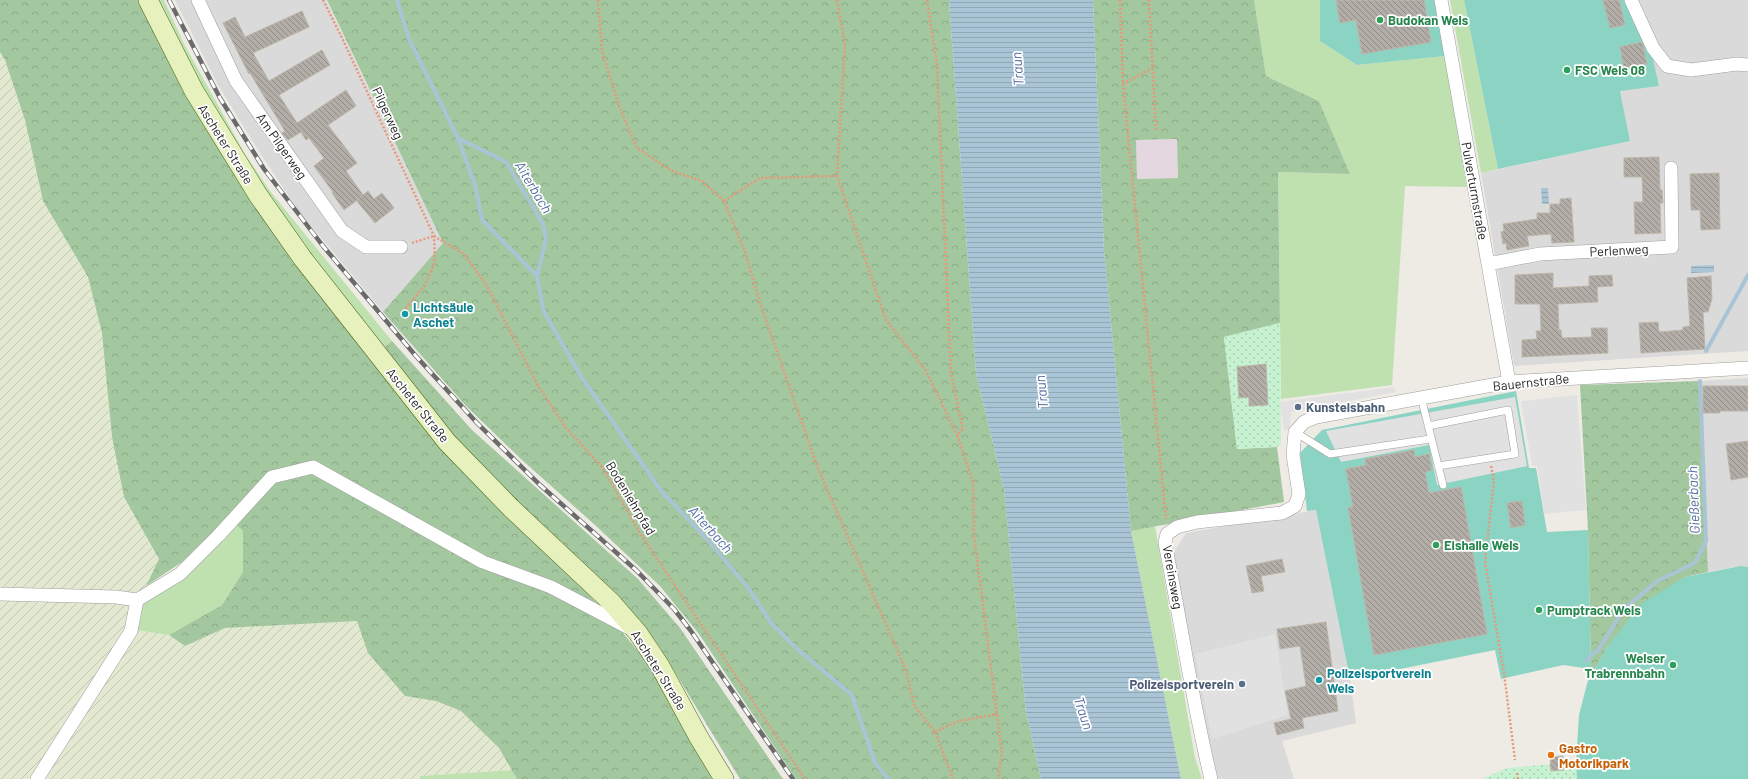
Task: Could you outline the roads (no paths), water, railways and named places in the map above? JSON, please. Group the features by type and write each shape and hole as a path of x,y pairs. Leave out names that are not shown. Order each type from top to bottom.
{"main road":[{"name":"Ascheter Straße","path":"148,0 194,92 258,195 303,259 447,442 511,508 611,602 638,633 660,666 698,736 724,779"}],"street":[{"name":"Am Pilgerweg","path":"198,0 236,81 342,231 366,247 401,247"},
{"name":"Pulverturmstraße","path":"1441,0 1510,382"},
{"path":"1631,0 1653,48 1667,66 1691,70 1748,64"},
{"name":"Perlenweg","path":"1488,264 1540,254 1672,247 1671,168"},
{"name":"Bauernstraße","path":"1295,432 1304,422 1316,418 1421,397 1510,382 1748,368"},
{"name":"Vereinsweg","path":"1211,779 1200,731 1165,543 1167,534 1177,527 1197,522 1282,513 1295,506 1299,494 1293,455 1295,432"},
{"path":"0,594 116,597 137,600 180,574 218,536 272,477 312,467 483,562 551,587 612,621 638,633"},
{"path":"37,779 131,632 137,600"}],"lane":[{"path":"1421,397 1430,439 1443,485"},
{"path":"1428,426 1508,410 1515,454 1438,466"},
{"path":"1295,432 1330,454 1430,439"}],"water":[{"name":"Traun","path":"949,0 1093,0 1104,250 1131,531 1181,779 1041,779 1026,712 1004,489 976,373"},
{"path":"1541,188 1548,188 1549,204 1542,204"},
{"path":"1714,265 1714,272 1691,273 1691,266"}],"waterway":[{"name":"Aiterbach","path":"397,0 409,39 458,138 475,185 482,220 537,276 544,312 582,378 662,492 707,539 749,589 771,623 797,649 852,695 875,763 888,779"},
{"name":"Aiterbach","path":"458,138 506,162 543,224 546,239 537,276"},
{"path":"1706,351 1748,275"},
{"name":"Gießerbach","path":"1585,661 1599,649 1623,610 1657,581 1695,563 1706,541 1700,381"}],"railway":[{"path":"169,0 220,98 264,169 323,246 415,355 477,423 540,485 636,570 674,609 691,631 793,779"}],"place":[{"name":"Budokan Wels","path":"1380,20"},
{"name":"FSC Wels 08","path":"1567,70"},
{"name":"Lichtsäule Aschet","path":"405,314"},
{"name":"Kunsteisbahn","path":"1298,407"},
{"name":"Eishalle Wels","path":"1436,545"},
{"name":"Pumptrack Wels","path":"1539,610"},
{"name":"Welser Trabrennbahn","path":"1673,665"},
{"name":"Polizeisportverein Wels","path":"1319,680"},
{"name":"Polizeisportverein","path":"1242,684"},
{"name":"Gastro Motorikpark","path":"1551,755"}]}
